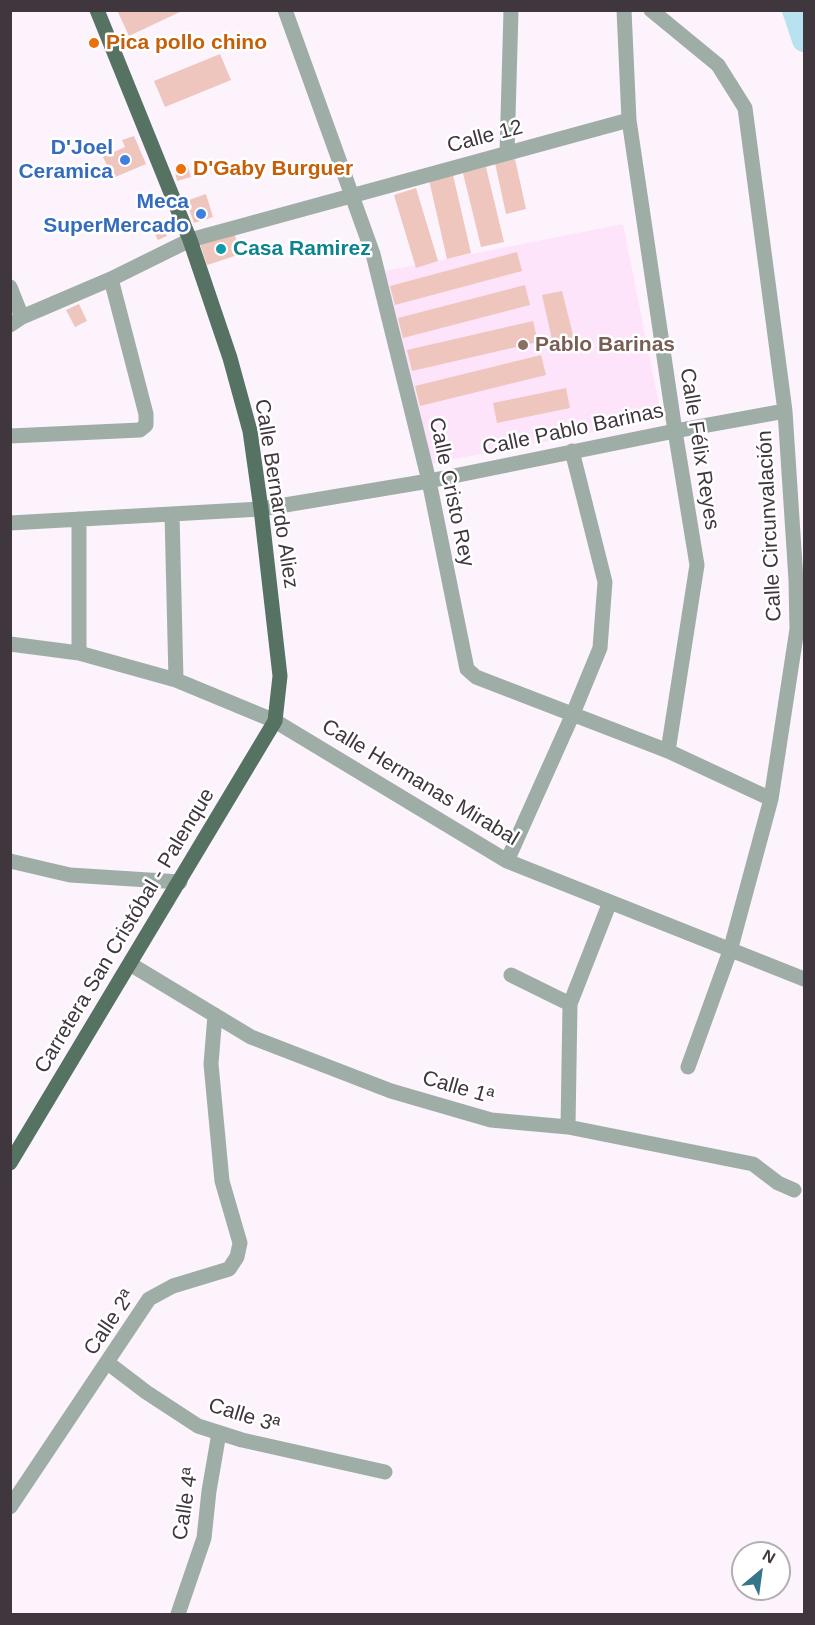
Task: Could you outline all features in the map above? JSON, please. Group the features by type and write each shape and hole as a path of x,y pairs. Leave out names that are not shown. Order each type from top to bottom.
{"main road":[{"name":"Calle Bernardo Aliez","path":"97,10 190,240 230,358 247,421 261,509 280,676 275,721"},
{"name":"Carretera San Cristóbal - Palenque","path":"10,1163 275,721"}],"street":[{"name":"Calle Cristo Rey","path":"285,10 373,254 429,481 467,669 476,677 572,716 668,751 771,799"},
{"path":"507,153 511,10"},
{"name":"Calle Félix Reyes","path":"624,10 629,120 697,566 668,751"},
{"name":"Calle Circunvalación","path":"651,10 718,65 745,108 785,411 796,580 797,629 771,799 730,951 688,1067"},
{"name":"Calle 12","path":"16,321 111,279 190,240 629,120"},
{"path":"10,436 140,430 146,425 146,414 111,279"},
{"path":"10,287 16,321"},
{"name":"Calle Pablo Barinas","path":"10,523 261,509 429,481 785,411"},
{"path":"507,861 600,648 605,582 572,452"},
{"path":"172,514 176,680"},
{"path":"79,519 79,652"},
{"name":"Calle Hermanas Mirabal","path":"10,644 79,652 176,680 275,721 507,861 804,979"},
{"path":"10,861 70,875 180,882"},
{"path":"568,1127 570,1004 610,902"},
{"name":"Calle 1ª","path":"130,964 251,1037 391,1091 491,1120 568,1127 753,1164 778,1184 794,1190"},
{"path":"511,975 570,1004"},
{"name":"Calle 2ª","path":"10,1507 150,1299 173,1286 229,1269 237,1257 240,1243 222,1181 219,1158 211,1064 215,1015"},
{"name":"Calle 3ª","path":"108,1363 146,1392 198,1426 242,1440 385,1472"},
{"name":"Calle 4ª","path":"177,1614 204,1538 208,1491 219,1433"}],"shaded area":[{"name":"Pablo Barinas","path":"623,224 662,419 424,465 385,271"}],"building":[{"path":"117,10 184,10 129,36"},
{"path":"220,54 231,80 165,107 154,81"},
{"name":"D'Joel Ceramica","path":"134,136 146,164 113,178 103,157 125,147 122,140"},
{"path":"515,159 526,209 506,214 495,163"},
{"path":"187,164 191,177 177,181 174,167"},
{"path":"486,167 504,242 481,247 463,173"},
{"path":"453,175 471,253 447,259 429,180"},
{"path":"416,188 438,261 416,268 394,195"},
{"path":"206,194 213,217 194,223 186,201"},
{"path":"161,224 167,236 158,240 152,229"},
{"name":"Casa Ramirez","path":"234,233 241,254 207,265 200,244"},
{"path":"517,252 522,271 395,305 390,286"},
{"path":"525,285 530,305 403,338 398,318"},
{"path":"562,291 574,339 553,344 542,295"},
{"path":"79,304 87,321 75,327 66,310"},
{"path":"533,321 538,342 412,371 407,350"},
{"path":"541,355 546,375 420,406 415,386"},
{"path":"566,388 570,408 497,423 493,403"}],"waterway":[{"path":"794,10 804,40"}],"place":[{"name":"Pica pollo chino","path":"94,43"},
{"name":"D'Joel Ceramica","path":"125,160"},
{"name":"D'Gaby Burguer","path":"181,169"},
{"name":"Meca SuperMercado","path":"201,214"},
{"name":"Casa Ramirez","path":"221,249"},
{"name":"Pablo Barinas","path":"523,345"}]}
